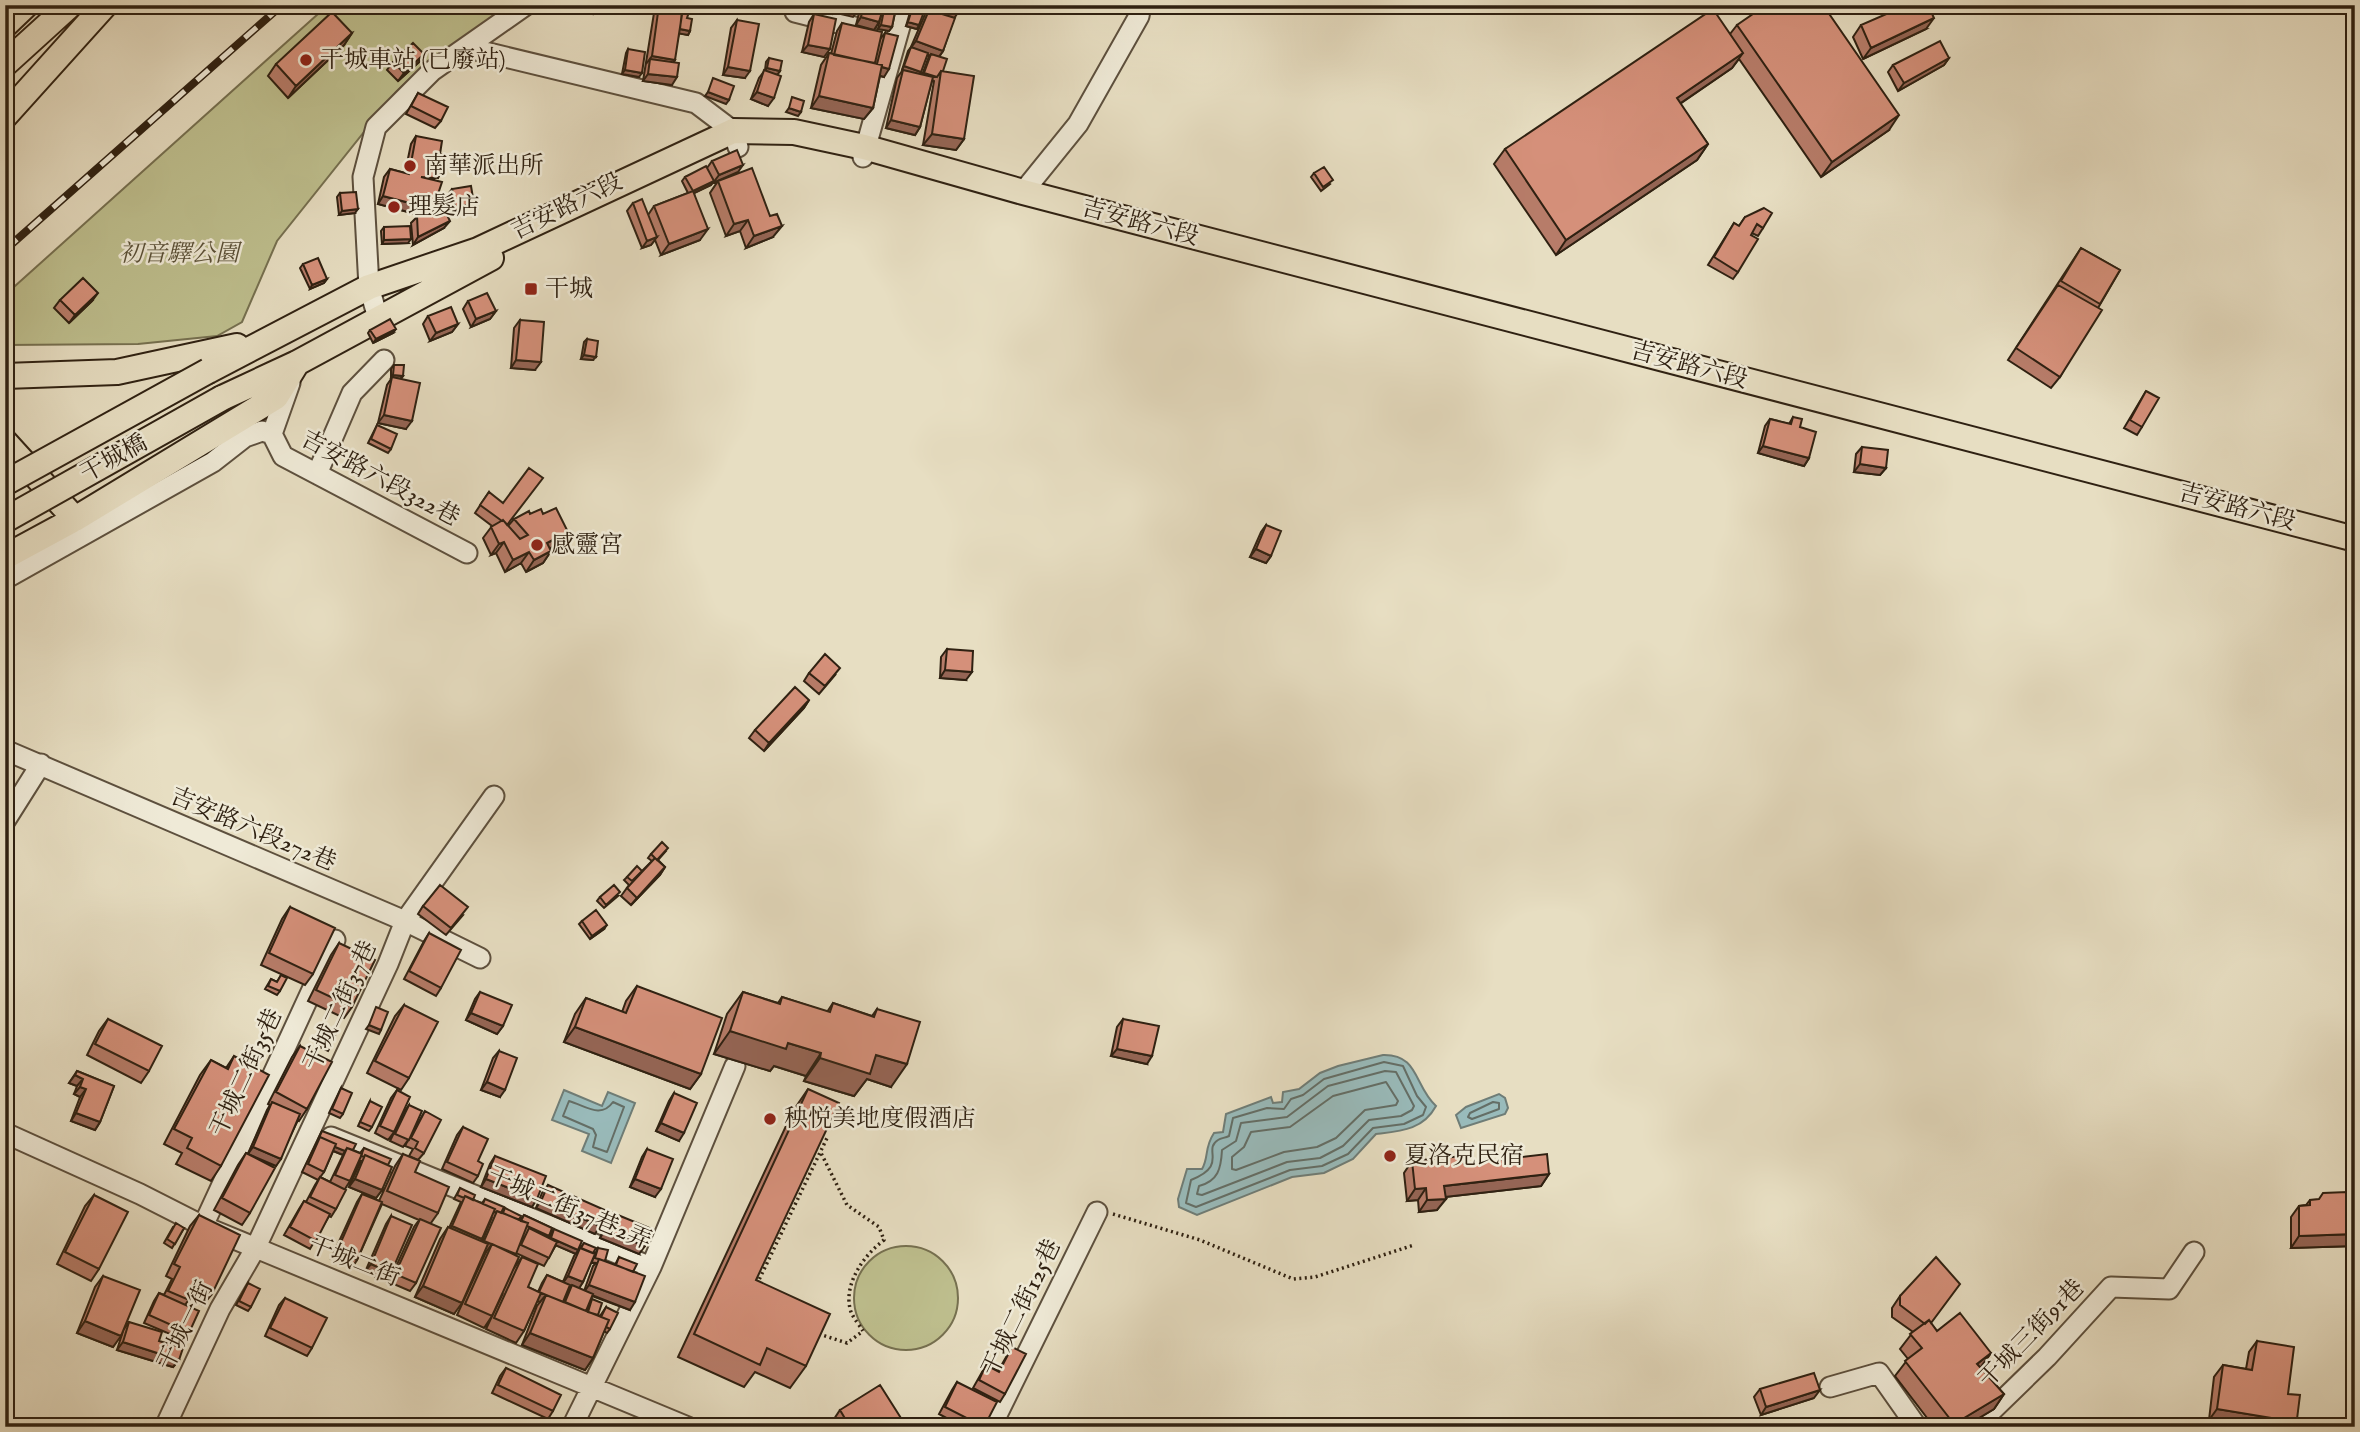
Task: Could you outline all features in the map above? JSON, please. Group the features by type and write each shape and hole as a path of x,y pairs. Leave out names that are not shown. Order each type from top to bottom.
{"main road":[{"path":"5,25 26,5"},
{"path":"5,116 105,5"},
{"path":"5,64 62,12"},
{"name":"吉安路六段","path":"208,371 369,287 478,250 735,139 794,132 2355,539"},
{"name":"吉安路六段","path":"222,398 735,139"},
{"path":"5,376 117,372 265,341"},
{"path":"5,557 75,519 276,397 297,362"},
{"name":"干城橋","path":"5,483 208,371"},
{"name":"干城橋","path":"5,520 222,398"},
{"path":"5,442 75,519"}],"street":[{"path":"378,318 369,287 363,177 376,127 432,71 526,5"},
{"path":"863,152 906,5"},
{"path":"1023,192 1078,124 1139,16 1141,5"},
{"path":"795,12 897,38"},
{"path":"468,48 696,103 735,139"},
{"path":"317,474 352,393 384,360"},
{"name":"吉安路六段322巷","path":"297,362 272,434 283,456 467,553"},
{"path":"5,579 214,462 245,437 262,431 272,434"},
{"name":"吉安路六段272巷","path":"5,750 405,920 480,958"},
{"path":"5,821 41,764"},
{"name":"干城二街37巷","path":"255,1249 405,920 494,796"},
{"name":"干城二街35巷","path":"203,1226 335,940"},
{"path":"651,1267 735,1066"},
{"name":"干城二街37巷2弄","path":"311,1129 651,1267 572,1427"},
{"name":"干城二街","path":"5,1133 255,1249 593,1385 688,1427"},
{"name":"干城二街125巷","path":"992,1427 1097,1212"},
{"name":"干城一街","path":"165,1427 220,1309 255,1249"},
{"name":"干城三街91巷","path":"1975,1427 2048,1357 2111,1287 2169,1289 2194,1252"},
{"path":"1830,1387 1879,1373 1917,1427"}],"path":[{"path":"755,1288 827,1138"},
{"path":"810,1329 834,1341 847,1343 863,1331 851,1313 849,1295 858,1270 870,1250 884,1240 879,1227 848,1205 836,1188 820,1151"},
{"path":"1097,1212 1200,1240 1293,1279 1315,1278 1414,1245"}],"green space":[{"name":"初音驛公園","path":"328,5 514,5 481,31 433,57 396,92 277,241 242,322 217,336 138,344 5,345 5,295"},
{"path":"906,1246 926,1250 943,1261 954,1278 958,1298 954,1318 943,1335 926,1346 906,1350 886,1346 869,1335 858,1318 854,1298 858,1278 869,1261 886,1250"}],"water":[{"path":"1383,1055 1395,1056 1410,1065 1436,1106 1425,1120 1411,1128 1376,1134 1353,1159 1324,1173 1292,1177 1197,1215 1179,1207 1178,1199 1187,1169 1202,1169 1211,1138 1214,1133 1223,1132 1226,1114 1271,1097 1273,1103 1282,1102 1283,1092 1299,1089 1320,1073"},
{"path":"564,1090 602,1106 608,1092 635,1103 611,1163 582,1151 589,1134 552,1120"},
{"path":"1499,1094 1505,1098 1508,1108 1505,1114 1461,1128 1456,1115 1466,1107"}],"building":[{"path":"659,5 683,8 675,60 652,56"},
{"path":"840,5 858,5 856,13 839,9"},
{"path":"864,5 884,5 879,22 861,17"},
{"path":"885,5 901,5 900,10"},
{"path":"944,5 961,5 959,11"},
{"path":"1766,5 1823,5 1899,115 1832,162 1737,25"},
{"path":"1907,5 1928,5 1934,18 1871,48 1861,25"},
{"path":"913,6 925,9 919,25 908,22"},
{"path":"1713,9 1743,53 1677,98 1708,144 1566,240 1505,149"},
{"path":"884,10 895,12 892,27 881,25"},
{"path":"929,10 955,18 943,51 916,41"},
{"path":"682,11 689,12 687,18 692,19 690,31 680,29"},
{"name":"干城車站 (已廢站)","path":"332,12 352,33 296,86 276,64"},
{"path":"814,14 836,19 830,49 808,45"},
{"path":"737,20 759,24 750,71 728,67"},
{"path":"842,23 882,32 875,63 834,55"},
{"path":"885,33 898,36 889,69 877,64"},
{"path":"1940,41 1949,58 1904,83 1893,65"},
{"path":"413,43 424,54 404,73 393,62"},
{"path":"911,47 928,53 921,72 904,66"},
{"path":"628,49 645,52 642,73 625,70"},
{"path":"829,53 882,65 873,108 819,96"},
{"path":"931,54 947,59 943,71 937,77 924,73"},
{"path":"769,58 782,61 780,71 767,68"},
{"path":"650,59 679,63 677,77 648,74"},
{"path":"764,70 781,76 774,98 757,92"},
{"path":"903,70 933,77 920,127 891,120"},
{"path":"941,71 974,76 964,139 932,134"},
{"path":"713,78 734,86 729,100 708,92"},
{"path":"418,93 448,107 441,121 411,106"},
{"path":"792,97 804,101 801,112 789,108"},
{"path":"416,136 442,141 440,154 446,155 443,170 437,169 435,178 421,177 442,182 433,209 383,196 390,169 409,174"},
{"path":"737,150 743,165 719,175 712,161"},
{"path":"706,166 714,181 693,191 685,177"},
{"path":"1324,167 1333,180 1323,187 1314,173"},
{"path":"752,168 770,216 777,214 782,226 754,236 748,220 734,224 718,181"},
{"path":"471,186 474,204 455,207 452,189"},
{"path":"693,191 708,229 669,244 654,206"},
{"path":"356,192 358,209 342,211 340,193"},
{"path":"642,199 657,237 647,241 633,203"},
{"path":"1764,208 1772,213 1763,228 1757,224 1751,235 1758,239 1738,272 1714,257 1734,223 1739,226 1745,217"},
{"path":"427,210 446,213 450,221 418,237 417,216"},
{"path":"410,226 411,239 384,240 384,227"},
{"path":"2081,248 2120,270 2100,304 2061,281"},
{"path":"318,258 327,279 312,285 303,264"},
{"path":"83,278 98,293 75,315 60,300"},
{"path":"2058,285 2102,310 2060,377 2016,348"},
{"path":"487,293 496,311 476,319 468,301"},
{"path":"451,307 458,324 436,333 428,316"},
{"path":"390,319 396,329 376,339 370,330"},
{"path":"520,320 544,322 541,362 516,360"},
{"path":"587,339 598,341 596,357 584,355"},
{"path":"394,365 404,365 403,376 393,375"},
{"path":"392,377 420,383 412,421 384,415"},
{"path":"2146,391 2159,398 2142,427 2130,420"},
{"path":"1793,417 1802,419 1800,427 1816,432 1809,458 1763,446 1770,419 1791,424"},
{"path":"377,425 397,434 391,449 371,439"},
{"path":"1862,447 1888,450 1886,468 1860,464"},
{"path":"529,468 543,478 507,525 480,505 489,492 503,503"},
{"path":"556,508 568,532 547,543 551,551 534,560 529,552 513,560 504,542 499,544 491,527 503,520 520,539 528,535 514,519 529,511 530,514 541,509 543,514"},
{"path":"1266,525 1281,531 1271,556 1256,549"},
{"path":"947,649 973,651 972,672 945,670"},
{"path":"825,654 840,668 825,686 809,673"},
{"path":"795,687 809,700 769,743 755,730"},
{"path":"5,764 11,768 5,778"},
{"path":"662,842 668,848 657,860 651,854"},
{"path":"655,858 665,867 637,898 627,888"},
{"path":"637,866 642,871 632,881 627,877"},
{"path":"440,885 468,907 451,928 423,906"},
{"path":"614,885 620,892 606,905 600,897"},
{"path":"290,907 335,928 313,974 269,953"},
{"path":"596,910 607,925 592,936 582,921"},
{"path":"429,933 461,950 441,988 409,971"},
{"path":"339,943 375,960 352,1007 316,990"},
{"path":"281,975 287,978 280,991 268,986 271,979 277,982"},
{"path":"637,986 722,1018 701,1074 575,1027 586,998 626,1013"},
{"path":"480,992 512,1005 503,1026 471,1013"},
{"path":"743,992 780,1004 782,997 830,1012 833,1003 874,1017 877,1009 920,1022 907,1064 876,1055 870,1074 820,1058 821,1053 788,1043 786,1049 730,1031"},
{"path":"404,1005 438,1022 409,1078 375,1061"},
{"path":"376,1007 388,1012 381,1030 369,1025"},
{"path":"108,1019 162,1046 149,1071 95,1044"},
{"path":"1123,1019 1159,1026 1152,1056 1117,1049"},
{"path":"327,1029 336,1033 330,1047 321,1042"},
{"path":"300,1046 332,1062 307,1109 276,1092"},
{"path":"499,1051 517,1058 505,1090 487,1082"},
{"path":"234,1056 269,1075 221,1166 187,1148 192,1138 174,1129 211,1060 228,1069"},
{"path":"77,1071 114,1086 100,1122 76,1113 86,1089 80,1087 83,1079 75,1075"},
{"path":"341,1088 352,1093 343,1114 332,1109"},
{"name":"秧悦美地度假酒店","path":"808,1089 839,1103 756,1280 830,1314 806,1366 767,1348 760,1365 694,1334"},
{"path":"397,1090 410,1097 394,1132 380,1126"},
{"path":"674,1093 697,1103 684,1133 661,1123"},
{"path":"370,1101 382,1107 372,1127 360,1122"},
{"path":"272,1102 300,1114 281,1159 253,1147"},
{"path":"409,1105 422,1111 409,1140 395,1134"},
{"path":"425,1111 441,1120 424,1153 415,1148 418,1142 411,1138"},
{"path":"463,1127 488,1139 478,1161 483,1164 478,1176 447,1162"},
{"path":"322,1131 356,1144 353,1150 347,1148 345,1151 320,1137 318,1140"},
{"path":"320,1137 336,1144 324,1172 308,1164"},
{"path":"347,1148 362,1154 350,1181 335,1175"},
{"path":"364,1148 391,1159 388,1165 365,1155 361,1156"},
{"path":"647,1149 673,1159 661,1189 635,1179"},
{"path":"246,1153 275,1168 250,1213 222,1198"},
{"path":"403,1154 420,1161 415,1172 449,1187 438,1213 387,1191"},
{"path":"1547,1154 1549,1174 1444,1186 1446,1199 1427,1200 1426,1188 1415,1189 1412,1161 1463,1156 1464,1164"},
{"path":"365,1155 392,1167 382,1190 355,1179"},
{"path":"495,1156 546,1176 537,1199 486,1179"},
{"path":"320,1177 346,1190 336,1209 310,1197"},
{"path":"548,1185 607,1211 600,1226 541,1201"},
{"path":"460,1188 475,1195 473,1200 457,1195"},
{"path":"2347,1192 2348,1201 2355,1201 2355,1234 2299,1236 2299,1206 2310,1205 2310,1200 2319,1199 2323,1193"},
{"path":"362,1194 382,1202 357,1260 337,1251"},
{"path":"94,1195 128,1212 99,1269 65,1252"},
{"path":"465,1196 495,1209 482,1239 452,1226"},
{"path":"485,1199 504,1207 501,1213 494,1212 495,1209 483,1204"},
{"path":"304,1201 330,1214 316,1241 290,1227"},
{"path":"505,1208 521,1216 519,1220 503,1213"},
{"path":"497,1211 528,1223 516,1254 484,1241"},
{"path":"613,1213 652,1229 645,1246 605,1230"},
{"path":"199,1215 240,1235 212,1294 196,1286 189,1300 168,1291 180,1267 174,1264"},
{"path":"524,1215 552,1228 549,1236 521,1221"},
{"path":"391,1216 412,1225 391,1273 371,1264"},
{"path":"420,1219 441,1228 416,1283 395,1274"},
{"path":"176,1223 184,1228 175,1244 167,1239"},
{"path":"448,1227 488,1244 462,1303 423,1286"},
{"path":"529,1228 557,1242 549,1258 521,1245"},
{"path":"554,1229 582,1241 578,1250 551,1238"},
{"path":"584,1243 596,1248 593,1253 581,1248"},
{"path":"492,1244 519,1257 492,1316 465,1304"},
{"path":"580,1248 595,1254 583,1282 568,1276"},
{"path":"598,1248 608,1250 605,1261 595,1258"},
{"path":"522,1257 538,1264 528,1287 541,1293 524,1331 494,1318"},
{"path":"619,1257 637,1264 633,1272 616,1265"},
{"path":"1936,1257 1960,1284 1931,1323 1929,1320 1925,1324 1900,1305 1900,1296"},
{"path":"599,1259 645,1276 635,1302 589,1285"},
{"path":"547,1275 570,1285 563,1302 539,1292"},
{"path":"103,1276 140,1290 121,1336 85,1321"},
{"path":"248,1283 260,1289 251,1307 239,1301"},
{"path":"572,1285 593,1294 586,1311 565,1302"},
{"path":"159,1293 199,1311 189,1333 149,1315"},
{"path":"546,1295 609,1320 593,1358 530,1333"},
{"path":"285,1298 327,1318 312,1348 270,1328"},
{"path":"592,1299 602,1303 598,1315 588,1312"},
{"path":"606,1307 618,1313 610,1329 606,1327 609,1320 601,1317"},
{"path":"1960,1313 1991,1353 1977,1364 2004,1394 1954,1424 1905,1361 1922,1348 1910,1334 1929,1320 1937,1331"},
{"path":"129,1322 162,1332 159,1341 183,1348 179,1360 123,1342"},
{"path":"2257,1341 2294,1347 2288,1394 2300,1395 2296,1427 2276,1427 2278,1419 2217,1409 2223,1365 2252,1370"},
{"path":"1012,1347 1026,1354 1005,1394 979,1380 986,1365 999,1372"},
{"path":"506,1368 561,1395 553,1411 498,1385"},
{"path":"1814,1373 1820,1390 1766,1407 1760,1389"},
{"path":"957,1382 997,1402 984,1427 945,1407"},
{"path":"880,1385 906,1426 850,1427 840,1410"}],"railway":[{"path":"5,250 282,5"}],"place":[{"name":"干城車站 (已廢站)","path":"306,60"},
{"name":"南華派出所","path":"410,166"},
{"name":"理髮店","path":"394,207"},
{"name":"干城","path":"531,289"},
{"name":"感靈宮","path":"537,545"},
{"name":"秧悦美地度假酒店","path":"770,1119"},
{"name":"夏洛克民宿","path":"1390,1156"}]}
